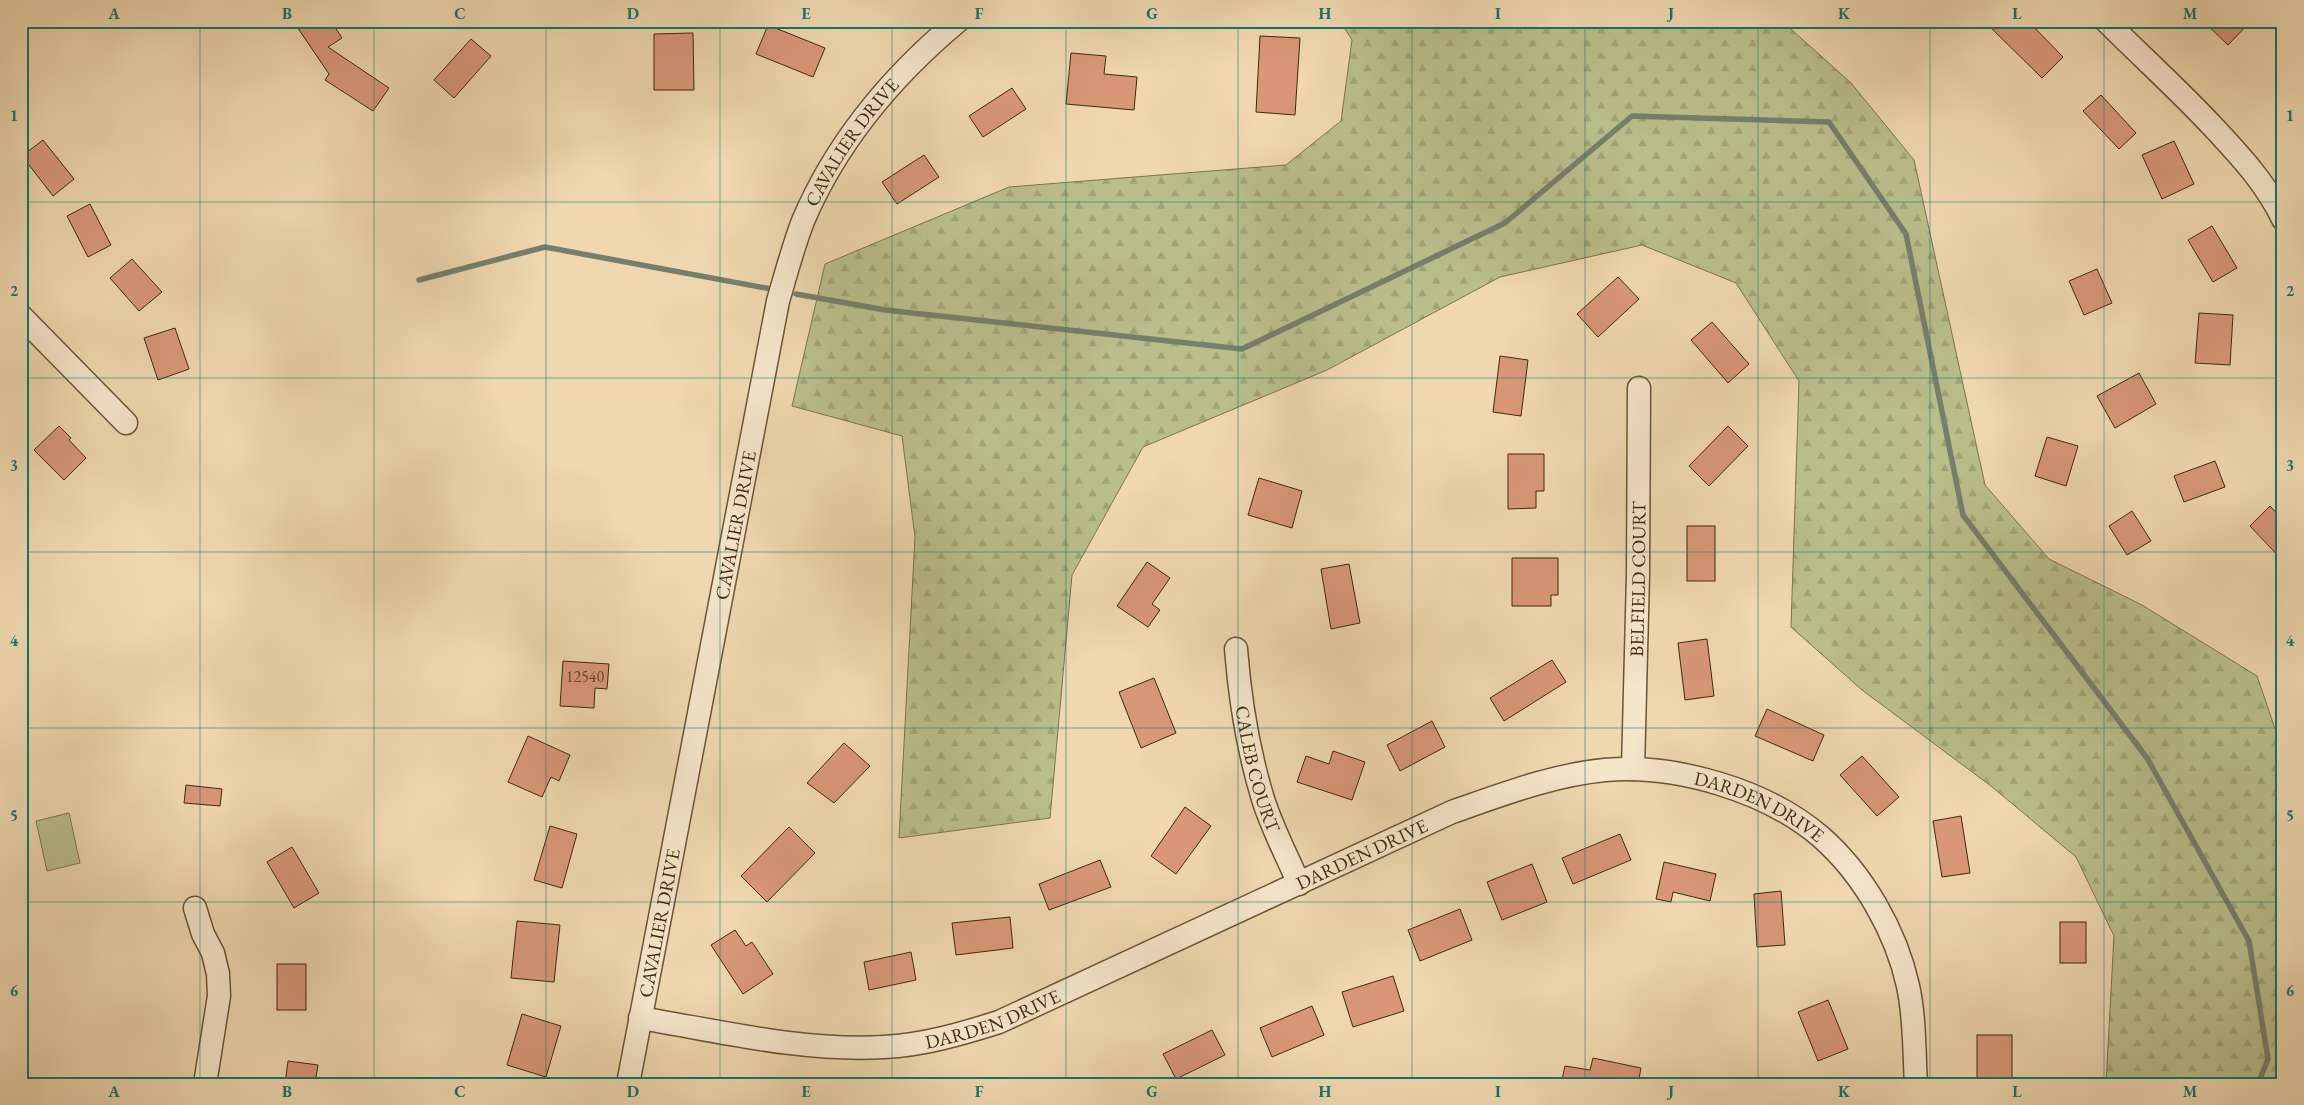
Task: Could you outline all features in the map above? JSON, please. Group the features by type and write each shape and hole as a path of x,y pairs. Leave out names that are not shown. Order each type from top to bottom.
{"street":[{"name":"CAVALIER DRIVE","path":"628,1084 778,301 790,257 816,193 837,156 863,117 895,79 958,21"},
{"path":"2106,21 2200,113 2256,173 2272,197 2283,219"},
{"path":"21,316 126,423"},
{"name":"BELFIELD COURT","path":"1632,769 1638,575 1639,388"},
{"name":"CALEB COURT","path":"1236,649 1248,741 1263,800 1299,884"},
{"name":"DARDEN DRIVE","path":"640,1018 826,1046 885,1047 918,1044 959,1035 999,1022 1452,812 1507,793 1578,774 1632,769 1668,772 1712,782 1755,797 1789,815 1820,837 1842,859 1865,889 1881,915 1897,949 1908,986 1916,1084"},
{"path":"195,908 203,934 213,953 218,974 220,996 205,1084"}],"green space":[{"path":"1340,21 1782,21 1851,83 1914,160 1985,485 2049,559 2142,605 2257,676 2283,752 2283,1084 2106,1084 2114,936 2076,857 1991,786 1862,690 1791,627 1799,381 1736,283 1642,245 1500,277 1327,370 1143,447 1072,575 1050,818 899,838 915,537 902,436 792,406 825,264 1009,187 1286,165 1341,121 1352,40"},
{"path":"69,813 80,863 47,871 36,821"}],"building":[{"path":"293,21 331,21 342,38 328,47 389,88 373,111 325,80 329,74"},
{"path":"1984,21 2028,21 2063,57 2042,78"},
{"path":"2203,21 2251,21 2228,45"},
{"path":"768,25 825,48 813,77 756,54"},
{"path":"693,33 694,90 654,90 654,34"},
{"path":"1260,36 1300,38 1295,115 1256,112"},
{"path":"471,39 491,56 454,98 434,80"},
{"path":"1071,53 1106,56 1104,74 1137,77 1134,110 1066,104"},
{"path":"1012,88 1026,109 983,137 969,116"},
{"path":"2101,95 2136,133 2119,149 2083,111"},
{"path":"43,140 74,179 53,196 22,156"},
{"path":"2174,141 2194,184 2162,199 2142,155"},
{"path":"924,155 939,177 897,204 882,182"},
{"path":"90,204 111,245 88,257 67,216"},
{"path":"2212,226 2237,268 2213,282 2188,240"},
{"path":"132,259 162,292 139,311 110,278"},
{"path":"2097,269 2112,303 2084,315 2069,281"},
{"path":"1618,277 1639,299 1598,337 1577,314"},
{"path":"2199,313 2233,315 2230,365 2195,363"},
{"path":"1712,322 1749,364 1728,383 1691,340"},
{"path":"175,328 189,369 158,380 144,338"},
{"path":"1500,356 1528,360 1521,416 1493,412"},
{"path":"2139,373 2156,404 2115,428 2097,396"},
{"path":"59,426 86,458 64,480 34,450"},
{"path":"1728,426 1748,446 1709,486 1689,466"},
{"path":"2047,437 2078,446 2066,486 2035,476"},
{"path":"1508,454 1544,454 1544,491 1536,491 1536,508 1508,509"},
{"path":"2215,461 2225,487 2184,502 2174,476"},
{"path":"1259,478 1302,491 1292,528 1248,515"},
{"path":"2270,506 2283,520 2283,561 2250,526"},
{"path":"2132,511 2151,541 2127,555 2109,526"},
{"path":"1687,526 1715,526 1715,581 1687,581"},
{"path":"1512,558 1558,558 1558,595 1551,595 1551,606 1512,606"},
{"path":"1147,562 1170,578 1152,604 1160,610 1148,627 1117,606"},
{"path":"1349,564 1360,623 1331,629 1321,569"},
{"path":"1707,639 1714,696 1685,700 1678,643"},
{"path":"1552,660 1566,682 1504,721 1490,698"},
{"path":"563,661 609,664 607,689 595,688 594,708 560,706"},
{"path":"1154,678 1176,733 1141,748 1119,692"},
{"path":"1767,709 1824,735 1813,761 1755,736"},
{"path":"1432,721 1445,747 1400,771 1387,745"},
{"path":"528,736 570,755 559,781 551,777 542,797 508,782"},
{"path":"844,743 870,766 834,803 807,783"},
{"path":"1333,751 1365,762 1352,800 1297,782 1306,756 1329,764"},
{"path":"1862,756 1899,797 1877,816 1840,775"},
{"path":"186,785 222,789 220,806 184,803"},
{"path":"1185,807 1211,826 1176,874 1151,856"},
{"path":"1961,816 1970,873 1942,877 1933,821"},
{"path":"550,826 577,834 562,888 534,880"},
{"path":"789,827 815,853 767,902 741,876"},
{"path":"1620,834 1631,860 1573,884 1562,858"},
{"path":"292,847 319,893 294,908 267,862"},
{"path":"1100,860 1111,887 1049,910 1039,884"},
{"path":"1664,862 1716,874 1710,901 1673,892 1671,902 1656,899"},
{"path":"1532,864 1547,902 1502,920 1487,882"},
{"path":"1781,891 1785,945 1757,947 1754,894"},
{"path":"1460,909 1472,940 1420,961 1408,930"},
{"path":"1010,917 1013,948 956,955 952,923"},
{"path":"517,921 560,925 554,982 511,978"},
{"path":"2060,922 2086,922 2086,963 2060,963"},
{"path":"735,930 746,946 752,942 773,974 743,994 711,945"},
{"path":"911,952 916,980 869,990 864,962"},
{"path":"277,964 306,964 306,1010 277,1010"},
{"path":"1393,976 1404,1011 1353,1027 1342,992"},
{"path":"1828,1000 1848,1049 1818,1061 1798,1012"},
{"path":"1312,1006 1324,1035 1272,1057 1260,1028"},
{"path":"522,1014 561,1026 546,1077 507,1065"},
{"path":"1212,1030 1225,1055 1176,1079 1163,1054"},
{"path":"1977,1035 2012,1035 2012,1083 1977,1083"},
{"path":"1593,1058 1641,1068 1638,1084 1561,1084 1565,1066 1590,1070"},
{"path":"288,1061 318,1065 315,1084 285,1084"}],"waterway":[{"path":"796,294 885,310 1242,349 1505,223 1632,116 1829,122 1906,234 1963,515 2147,758 2249,941 2268,1059 2258,1084"},
{"path":"419,280 545,247 771,289"}]}
